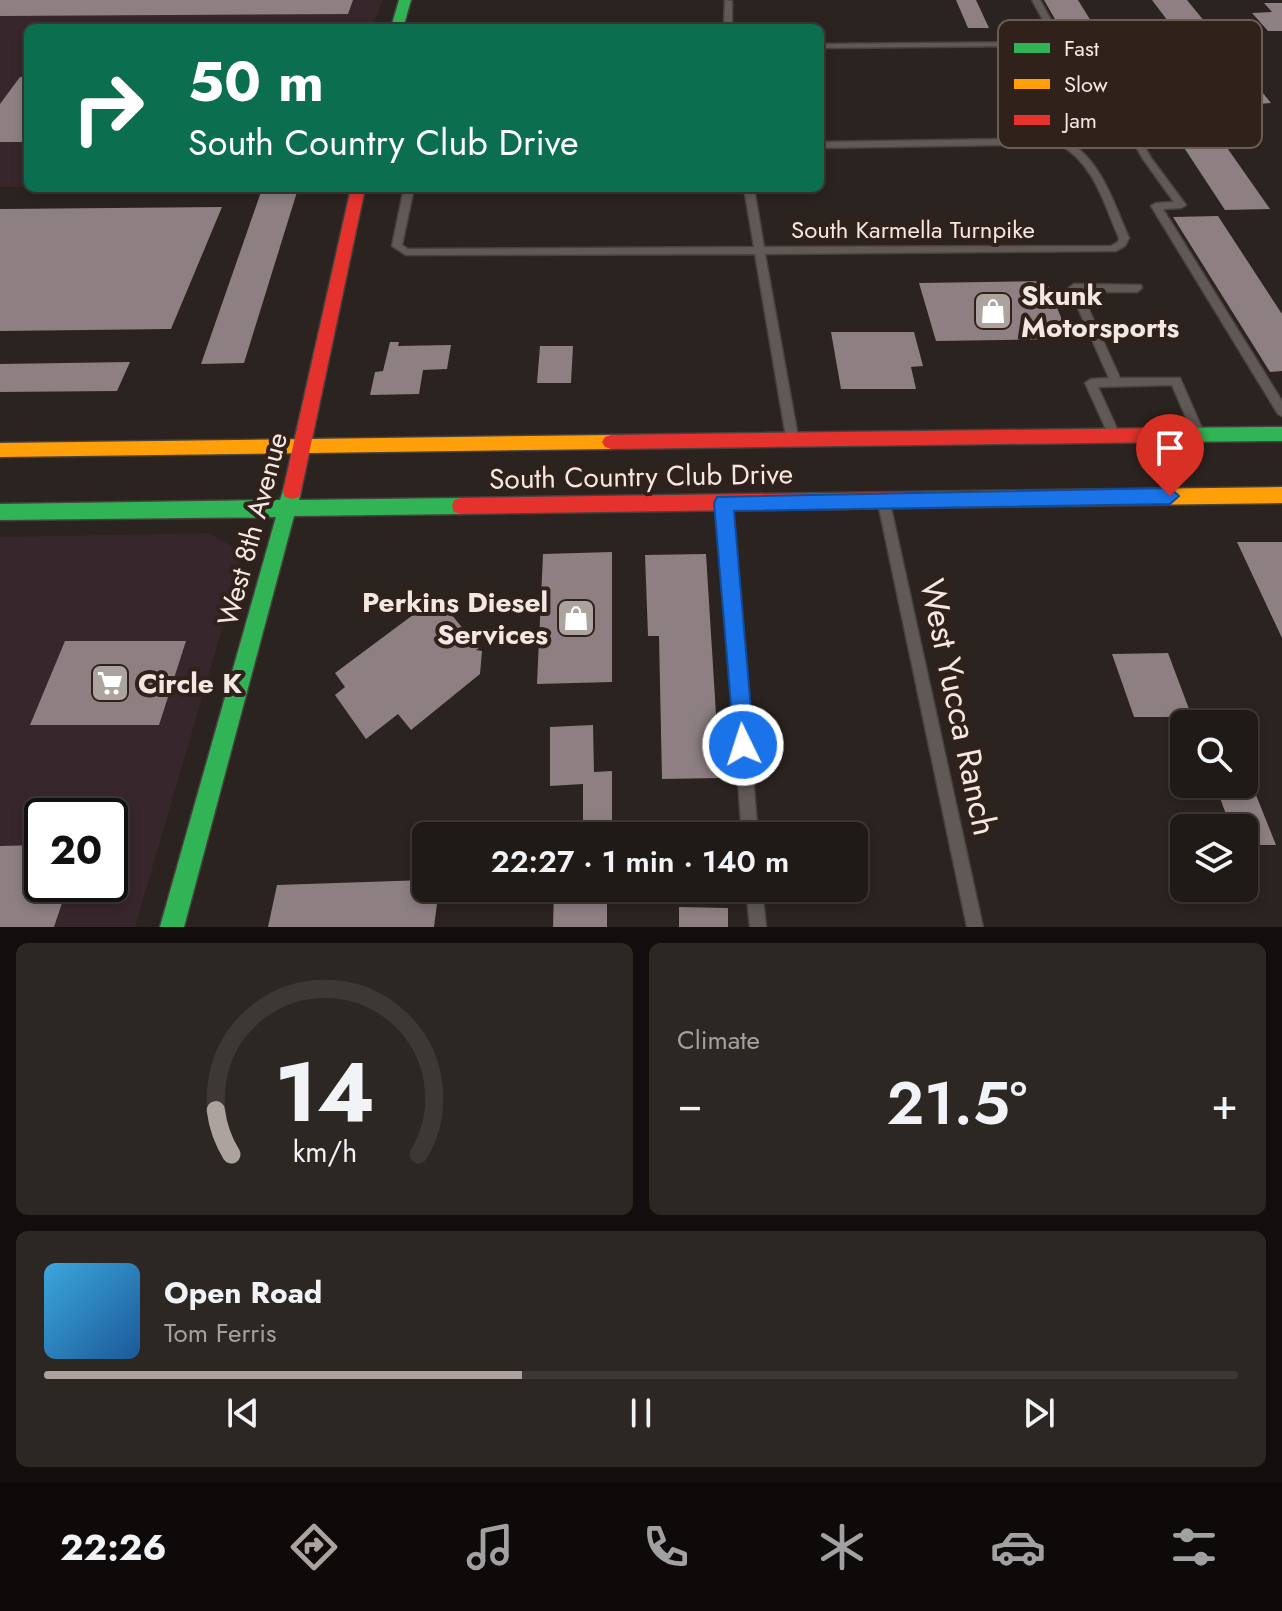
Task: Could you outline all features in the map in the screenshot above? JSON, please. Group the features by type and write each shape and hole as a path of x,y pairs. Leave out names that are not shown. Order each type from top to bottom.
{"main road":[{"path":"398,24 405,0"},
{"name":"West 8th Avenue","path":"172,927 305,446 357,192"},
{"name":"South Country Club Drive","path":"0,450 1282,434"},
{"name":"South Country Club Drive","path":"0,512 1282,495"}],"lane":[{"path":"1036,0 1047,20"},
{"path":"728,1 728,24"},
{"path":"824,46 998,44"},
{"name":"South Karmella Turnpike","path":"824,145 998,142"},
{"name":"South Karmella Turnpike","path":"408,192 397,246 406,252 1113,249 1122,244 1124,238 1085,157 1076,148"},
{"path":"1141,148 1181,205 1156,206 1282,411"},
{"path":"750,192 792,440"},
{"path":"1116,382 1074,288 1137,288"},
{"path":"1114,436 1091,383 1176,381 1198,435"},
{"name":"West Yucca Ranch","path":"884,500 975,927"},
{"path":"724,503 749,822"},
{"path":"755,902 758,927"}],"shaded area":[{"path":"0,0 383,0 374,24 24,24 24,187 0,187"},
{"path":"208,533 232,546 238,562 237,578 135,927 0,927 0,537"}],"building":[{"path":"0,0 353,0 348,14 0,16"},
{"path":"956,0 976,0 989,28 968,28"},
{"path":"1044,0 1078,0 1090,20 1055,20"},
{"path":"1152,0 1187,0 1203,20 1167,20"},
{"path":"1264,3 1282,3 1282,31 1268,31 1262,20 1252,13 1272,12"},
{"path":"24,76 24,142 0,142 0,104 20,77"},
{"path":"1262,92 1271,103 1262,104"},
{"path":"1184,148 1227,148 1270,209 1225,210"},
{"path":"261,192 297,192 244,363 201,364"},
{"path":"222,207 171,329 0,331 0,209"},
{"path":"1218,216 1282,314 1282,371 1270,372 1173,217"},
{"name":"Skunk Motorsports","path":"1046,281 1070,339 936,341 919,283"},
{"path":"831,332 914,332 923,366 911,367 916,389 841,389"},
{"path":"390,342 399,342 398,346 451,345 447,369 423,370 419,394 370,395 375,372 383,371"},
{"path":"540,346 573,346 571,383 537,383"},
{"path":"130,362 117,391 0,392 0,364"},
{"path":"1237,542 1282,542 1282,638"},
{"name":"Perkins Diesel Services","path":"612,552 612,682 537,684 543,554"},
{"path":"706,554 720,778 662,779 659,636 648,636 645,555"},
{"path":"437,597 479,648 476,650 482,651 480,674 411,730 398,714 366,739 335,695 345,687 335,673"},
{"name":"Circle K","path":"65,641 186,641 159,725 30,725"},
{"path":"1168,653 1189,710 1170,710 1170,717 1134,717 1112,654"},
{"path":"593,725 594,772 612,771 612,822 583,822 583,784 550,786 550,727"},
{"path":"1220,798 1257,798 1276,845 1258,845 1258,814 1226,814"},
{"path":"24,845 24,902 62,902 54,927 0,927 0,846"},
{"path":"412,880 412,902 437,902 434,927 268,927 277,885"},
{"path":"554,902 607,902 607,927 553,927"},
{"path":"679,907 728,908 728,927 679,927"}],"traffic: fast":[{"path":"398,24 405,0"},
{"path":"1165,435 1282,434"},
{"path":"172,927 292,491"},
{"path":"0,512 461,506"}],"traffic: slow":[{"path":"0,450 611,442"},
{"path":"972,499 1282,495"}],"traffic: jam":[{"path":"292,491 357,192"},
{"path":"611,442 1165,435"},
{"path":"461,506 972,499"}],"place":[{"name":"Skunk Motorsports","path":"993,311"},
{"name":"Perkins Diesel Services","path":"576,618"},
{"name":"Circle K","path":"110,683"}],"route":[{"path":"743,745 724,503 1170,496"}]}
